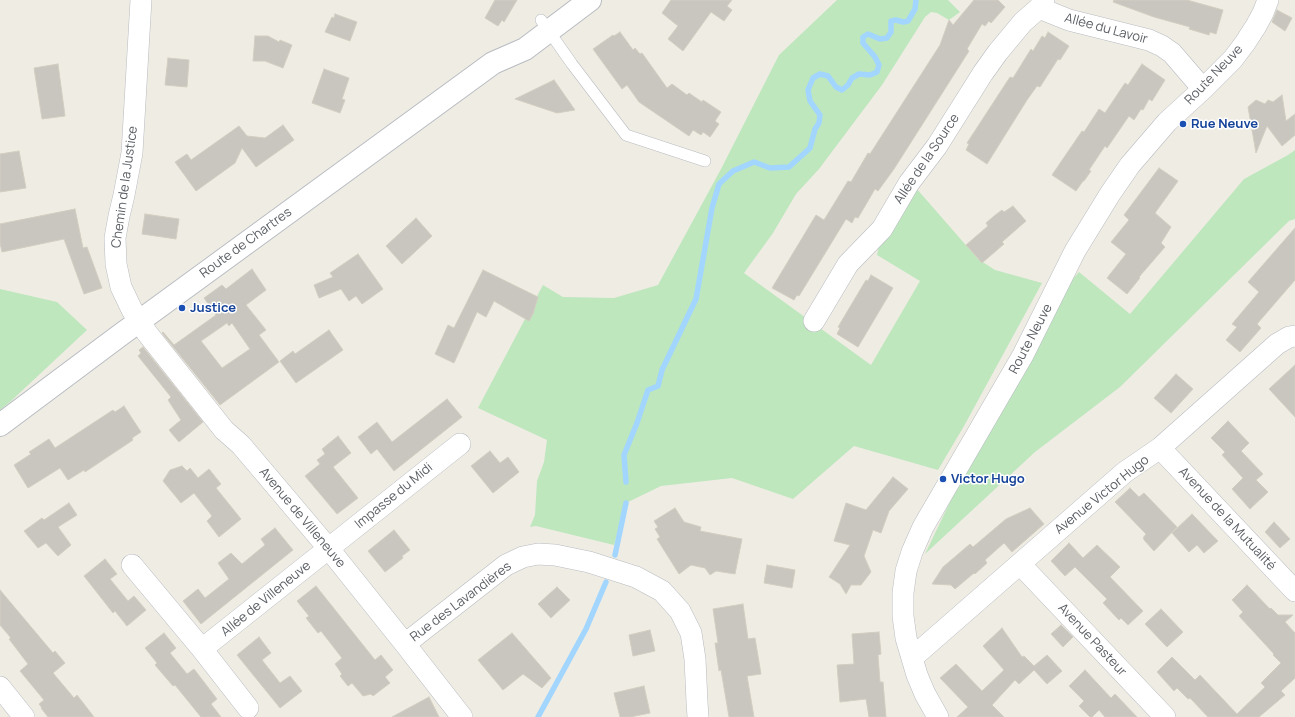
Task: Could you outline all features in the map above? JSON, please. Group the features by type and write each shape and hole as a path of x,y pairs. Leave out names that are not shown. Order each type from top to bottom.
{"main road":[{"name":"Route de Chartres","path":"0,425 139,321 493,63 525,49 567,0"},
{"name":"Route de Chartres","path":"544,26 590,0"}],"street":[{"name":"Chemin de la Justice","path":"139,321 121,287 116,264 115,238 118,216 132,153 141,0"},
{"name":"Route Neuve","path":"938,717 925,694 917,675 903,616 903,593 906,571 912,552 923,527 1023,355 1075,251 1095,217 1130,165 1149,142 1167,122 1233,59 1246,43 1263,13 1268,0"},
{"name":"Allée du Lavoir","path":"1042,4 1068,20 1149,40 1162,46 1172,53 1203,89"},
{"name":"Allée de la Source","path":"814,321 848,264 882,229 909,183 937,146 998,52 1042,4"},
{"name":"Avenue de Villeneuve","path":"139,321 224,430 241,445 329,549 406,644 462,717"},
{"name":"Avenue Victor Hugo","path":"912,658 1125,472 1160,448 1277,344 1289,337 1295,336"},
{"name":"Impasse du Midi","path":"329,549 460,444"},
{"name":"Avenue de la Mutualité","path":"1160,448 1295,591"},
{"name":"Allée de Villeneuve","path":"202,650 329,549"},
{"name":"Rue des Lavandières","path":"406,644 506,566 523,557 538,554 555,555 588,562 636,577 662,591 680,611 691,633 695,658 696,702 698,717"},
{"name":"Avenue Pasteur","path":"1020,564 1165,717"},
{"path":"132,565 248,708"},
{"path":"0,688 24,717"}],"lane":[{"path":"544,26 626,134 705,161"}],"green space":[{"path":"837,0 948,0 960,12 949,20 937,13 931,12 925,17 882,85 819,169 796,194 773,233 744,273 871,365 920,281 877,255 882,229 916,188 978,259 995,270 1042,283 964,426 938,470 854,446 793,499 732,478 661,486 626,503 614,545 536,526 530,527 535,515 537,481 544,462 547,440 478,408 543,285 563,297 614,298 658,285 721,169 779,55"},
{"path":"1295,150 1295,219 1289,221 1120,387 1035,452 925,554 976,448 1060,293 1079,272 1130,314 1244,179"},
{"path":"0,289 57,302 87,330 0,410"}],"building":[{"path":"495,0 517,0 504,22 502,20 498,26 485,18"},
{"path":"671,0 732,0 727,6 732,10 724,21 711,12 683,51 668,39 678,26 662,13"},
{"path":"974,0 998,0 1005,7 991,23 989,21 985,26 982,24 967,49 969,51 894,169 878,191 875,189 858,218 855,217 852,223 846,219 799,296 797,295 794,300 772,288 816,215 824,220 848,181 851,182 868,153 870,154 940,45 949,20 953,25"},
{"path":"1114,0 1187,0 1223,10 1216,34 1210,32 1209,35 1189,29 1190,27 1154,17 1113,2"},
{"path":"1277,10 1292,18 1285,31 1272,22"},
{"path":"335,14 357,22 350,41 325,32"},
{"path":"620,32 633,50 635,48 640,54 642,53 667,88 672,84 687,95 689,93 702,102 703,100 721,112 715,121 719,124 710,137 703,132 701,135 693,130 689,136 639,102 627,85 622,89 593,49"},
{"path":"1048,32 1069,46 1060,60 1058,59 1040,87 1037,86 1027,100 987,164 966,150 969,144 967,143 1010,77 1013,78 1031,49 1033,51 1042,36 1045,38"},
{"path":"255,36 268,36 279,42 280,40 292,45 283,68 265,61 253,61"},
{"path":"168,58 189,60 187,87 165,85"},
{"path":"58,64 65,116 42,119 34,68"},
{"path":"1142,64 1165,80 1152,101 1149,99 1143,110 1141,109 1134,120 1129,116 1107,148 1105,146 1089,170 1091,171 1076,191 1052,175 1099,109 1105,113 1125,83 1128,85"},
{"path":"324,69 349,78 342,99 345,100 340,113 312,103"},
{"path":"554,80 575,110 557,113 515,99"},
{"path":"1282,95 1286,121 1295,114 1295,135 1282,146 1267,126 1256,153 1248,107 1256,100 1265,104 1268,100 1273,102"},
{"path":"283,125 294,140 256,167 242,148 235,163 196,191 175,162 187,154 191,160 239,126 247,136 265,138"},
{"path":"19,151 26,188 0,192 0,154"},
{"path":"1159,168 1178,181 1155,213 1171,227 1161,243 1165,247 1139,277 1140,278 1127,294 1107,278 1126,254 1111,242 1129,220 1124,215"},
{"path":"1013,206 1026,221 1002,242 1004,244 982,263 966,245 988,226 986,223 994,216 1002,210 1004,212"},
{"path":"75,209 83,248 87,247 102,288 84,294 64,239 2,252 0,243 0,224"},
{"path":"145,214 179,219 176,239 142,234"},
{"path":"416,218 432,236 402,264 386,246"},
{"path":"1295,228 1295,280 1257,324 1261,328 1240,352 1226,340 1237,327 1232,324 1259,292 1248,282"},
{"path":"358,254 383,289 362,304 356,296 349,301 341,289 319,298 314,285 333,277 330,273"},
{"path":"252,269 266,290 246,305 266,330 259,335 279,362 220,405 162,333 163,332 174,345 216,315 204,298 222,285 226,289","holes":["227,323 229,326 232,323 250,349 222,368 201,341"]},
{"path":"483,270 538,297 533,314 529,321 494,301 486,317 477,312 454,363 435,354 448,325 454,328"},
{"path":"871,275 893,288 858,347 837,334 840,328 838,327 866,280 868,281"},
{"path":"329,330 343,350 296,383 280,361 293,351 295,354"},
{"path":"143,347 203,422 179,442 169,430 181,420 168,400 171,397 138,356 141,353 139,350"},
{"path":"1295,365 1295,417 1269,389"},
{"path":"1176,374 1193,389 1171,413 1154,398"},
{"path":"447,399 462,417 394,471 377,449 371,454 358,437 377,422 392,442"},
{"path":"124,406 141,432 132,438 133,440 85,472 84,470 68,480 60,468 28,488 14,465 31,454 29,452 49,439 55,448 113,410 115,412"},
{"path":"1228,421 1249,443 1241,451 1263,474 1256,480 1268,492 1250,509 1232,489 1243,478 1222,455 1225,452 1211,438"},
{"path":"338,436 351,453 333,467 358,498 337,514 305,476 320,464 317,460 325,454 322,449"},
{"path":"490,451 500,463 508,457 519,472 493,493 471,466"},
{"path":"182,466 187,471 190,468 198,478 209,469 221,484 216,488 241,519 219,537 207,521 212,516 194,493 181,503 163,481 170,470"},
{"path":"893,477 908,489 889,511 881,533 873,530 864,556 871,572 861,585 851,585 846,594 840,584 829,577 850,545 834,541 846,503 866,510"},
{"path":"1130,488 1139,497 1144,493 1177,527 1154,551 1143,538 1146,534 1115,502"},
{"path":"69,503 77,515 58,527 71,545 58,556 46,543 38,548 24,531 42,518 44,520"},
{"path":"675,508 684,522 701,527 700,531 742,539 735,574 716,571 710,575 705,568 691,565 679,574 657,539 660,537 655,529 658,527 654,521"},
{"path":"1030,508 1044,524 1012,552 1004,543 985,560 987,563 955,589 951,585 932,584 943,567 970,544 973,547 1006,519"},
{"path":"1192,514 1218,541 1204,553 1197,545 1189,552 1172,533"},
{"path":"1274,522 1290,539 1280,548 1265,532"},
{"path":"275,528 293,550 201,624 183,601 198,589 205,598 229,579 218,563 231,553 242,564 265,545 261,539"},
{"path":"394,530 410,550 402,556 403,558 385,572 368,551"},
{"path":"1069,543 1083,558 1097,545 1120,567 1110,577 1143,611 1128,625 1121,618 1119,620 1103,603 1107,599 1075,567 1065,576 1051,561"},
{"path":"105,559 117,574 110,579 128,601 134,596 146,610 127,626 115,611 113,613 84,576"},
{"path":"767,565 795,570 792,588 764,583"},
{"path":"1247,585 1270,609 1271,608 1278,615 1293,615 1285,622 1295,633 1295,678 1281,691 1285,695 1259,717 1208,717 1190,698 1188,699 1177,688 1174,691 1157,672 1172,657 1195,680 1200,675 1237,714 1265,687 1261,683 1281,663 1239,616 1243,612 1232,600"},
{"path":"316,586 375,660 381,655 393,670 385,677 390,683 373,696 371,694 363,696 352,683 348,686 340,676 342,674 335,664 342,658 321,631 318,633 306,618 309,616 297,601"},
{"path":"557,587 570,600 551,618 538,604"},
{"path":"0,590 53,653 55,651 65,663 53,673 74,698 77,695 94,717 48,717 41,708 39,704 44,700 20,671 28,664 9,639 11,638 0,625"},
{"path":"743,604 748,639 755,638 761,674 747,676 754,717 729,717 721,670 719,671 715,643 718,643 713,609"},
{"path":"1161,609 1183,632 1167,647 1145,624"},
{"path":"1061,625 1073,637 1063,647 1051,634"},
{"path":"1002,628 1022,657 1024,656 1034,666 1047,655 1062,671 1047,684 1034,670 1019,684 1015,680 992,705 1004,717 957,717 968,707 940,678 956,664 982,691 1004,670 983,646"},
{"path":"650,630 655,651 633,656 629,635"},
{"path":"879,632 881,654 878,655 880,682 883,682 886,717 869,717 866,699 840,702 837,665 854,664 852,634"},
{"path":"164,633 176,648 170,653 187,674 194,669 217,699 211,704 221,717 201,717 175,685 173,686 155,665 157,663 145,648"},
{"path":"512,633 551,678 542,688 523,674 503,690 478,660"},
{"path":"259,637 271,653 262,660 280,683 290,676 302,691 280,708 237,655"},
{"path":"1085,670 1111,698 1115,694 1137,717 1105,717 1099,710 1092,717 1090,717 1079,706 1084,701 1069,686"},
{"path":"644,686 650,713 630,717 620,717 614,693"},
{"path":"429,697 439,717 392,717"}],"waterway":[{"path":"626,482 624,455 648,390 658,386 662,370 696,299 712,208 719,184 733,171 754,162 770,168 789,167 810,148 815,129 819,123 820,115 810,101 808,90 813,78 820,74 828,76 836,87 842,90 848,85 852,78 859,74 870,75 877,72 879,65 875,57 863,43 863,37 868,34 880,39 887,38 891,32 891,21 908,21 915,9 916,0"},
{"path":"615,555 626,503"},
{"path":"538,717 586,629 606,582"}],"place":[{"name":"Rue Neuve","path":"1183,124"},
{"name":"Justice","path":"182,308"},
{"name":"Victor Hugo","path":"943,479"}]}
